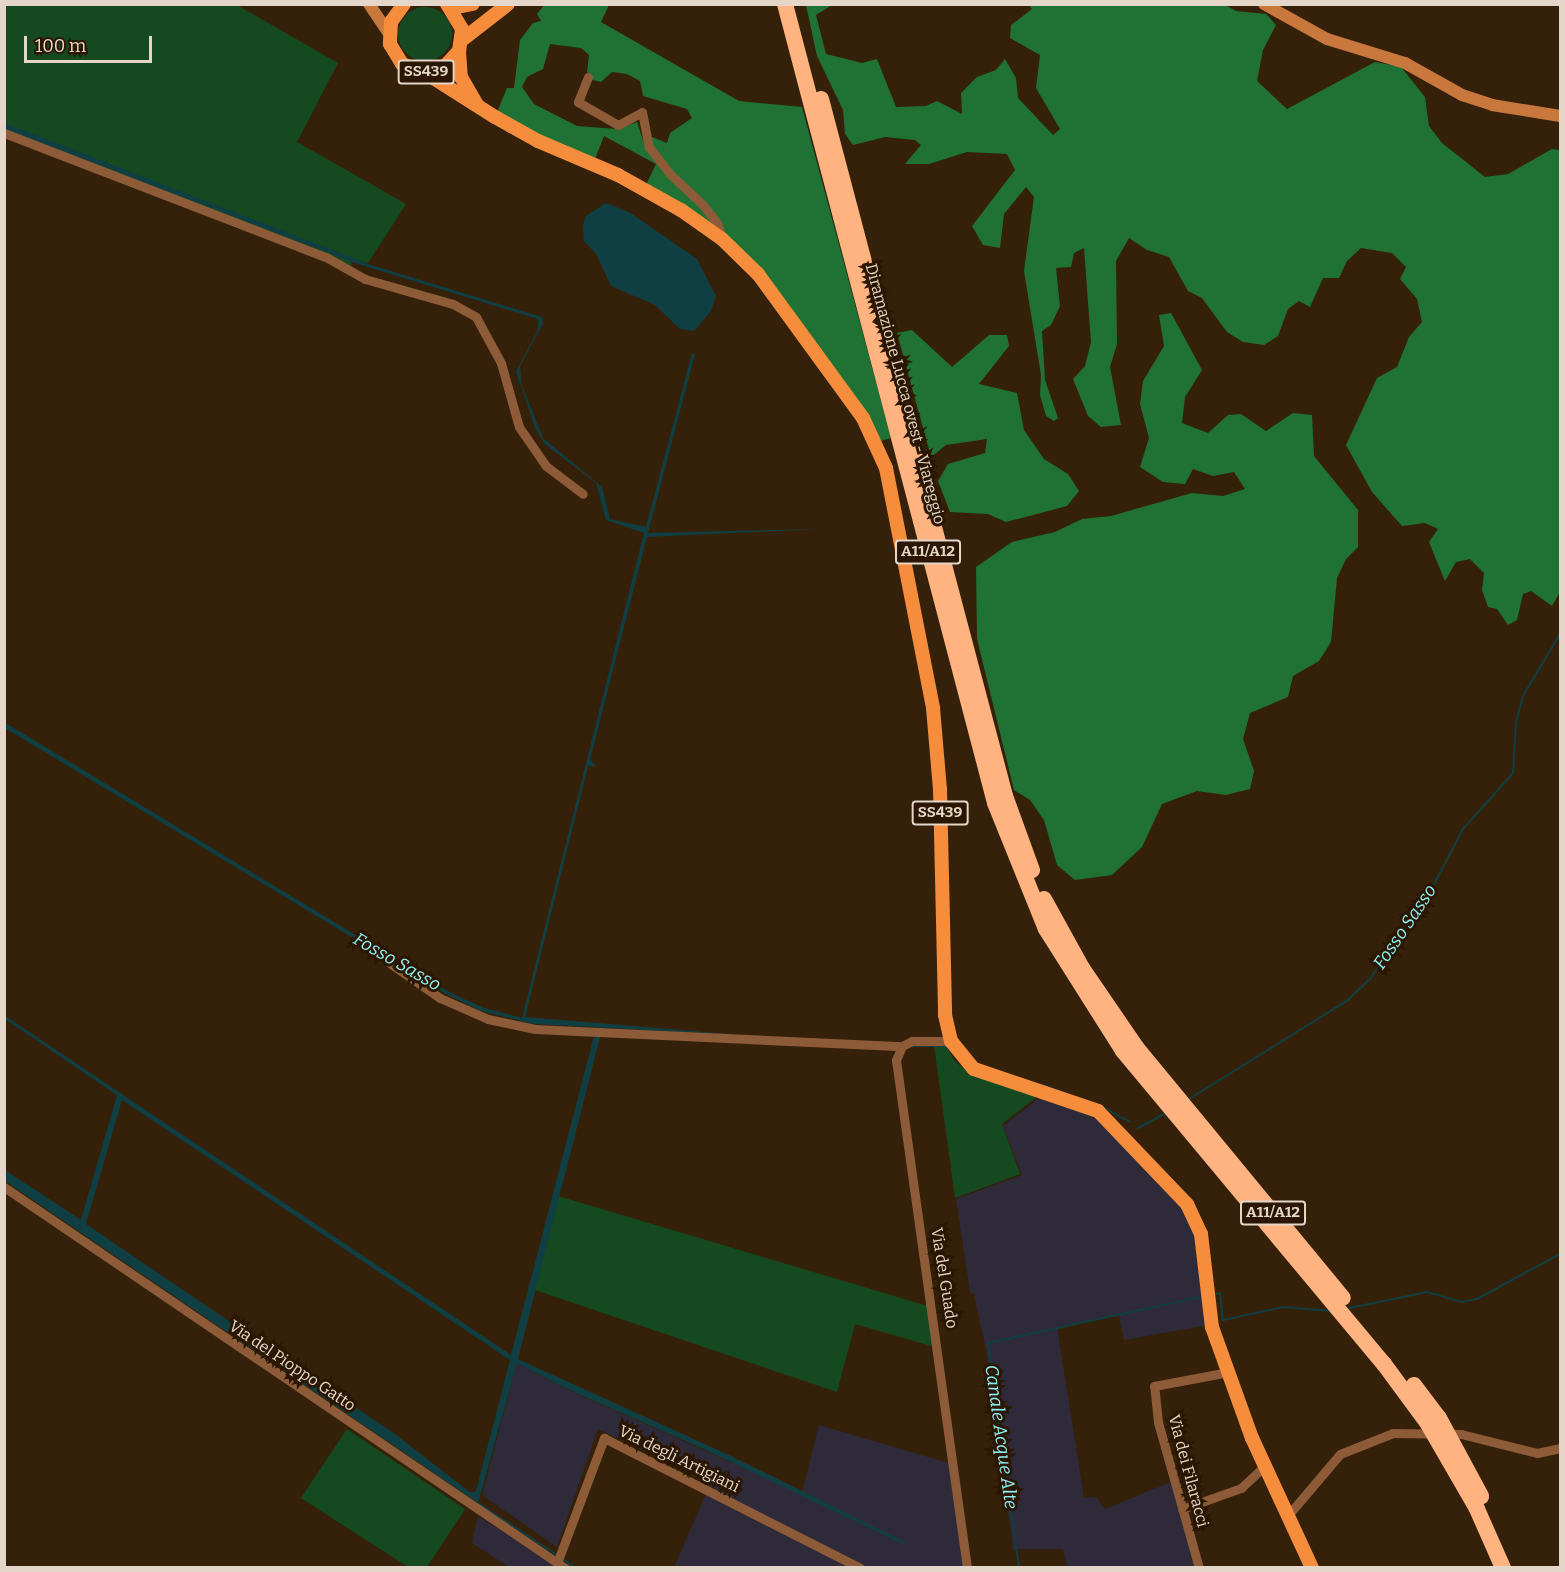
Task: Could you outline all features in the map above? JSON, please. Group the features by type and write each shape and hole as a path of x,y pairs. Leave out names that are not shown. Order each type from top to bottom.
{"highway":[{"name":"Diramazione Lucca ovest - Viareggio","path":"785,4 836,181 878,312 1000,800"},
{"name":"Diramazione Lucca ovest - Viareggio","path":"796,4 862,300 1000,800 1078,973 1123,1051 1384,1364 1459,1463 1515,1568"},
{"name":"Diramazione Lucca ovest - Viareggio","path":"1459,1463 1503,1568"}],"main road":[{"path":"369,4 388,32"},
{"path":"388,32 395,13 404,4"},
{"name":"SS439","path":"473,4 449,6 462,28 461,77 478,107"},
{"name":"SS439","path":"424,72 445,66 461,46 508,4"},
{"path":"1264,4 1327,39 1405,63 1462,94 1492,105 1560,116"},
{"name":"SS439","path":"388,32 394,55 413,70 424,72 478,107 538,141 618,174 681,210 722,239 758,274 837,379 863,418 886,468 933,708 940,789 945,1015 951,1041 974,1069 1098,1112 1166,1178 1187,1204 1201,1234 1212,1327 1265,1466 1290,1513 1312,1568"}],"street":[{"path":"588,77 578,102 618,125 642,112 649,147 670,174 704,205 717,223 722,239"},
{"path":"4,133 326,257 365,279 453,304 476,317 501,363 519,427 546,466 583,494"},
{"path":"391,964 440,998 488,1019 535,1029 902,1046 912,1041 951,1041"},
{"name":"Via del Guado","path":"902,1046 896,1060 967,1568"},
{"name":"Via del Pioppo Gatto","path":"4,1187 561,1565"},
{"name":"Via dei Filaracci","path":"1199,1568 1158,1422 1154,1386 1229,1372"},
{"path":"1290,1513 1340,1454 1393,1433 1461,1434 1538,1453 1560,1448"},
{"name":"Via degli Artigiani","path":"561,1565 561,1552 604,1438 860,1568"},
{"path":"1182,1509 1240,1488 1265,1466"}],"shaded area":[{"path":"1039,1098 1095,1116 1163,1180 1199,1234 1209,1325 1124,1340 1119,1315 1057,1327 1084,1498 1096,1497 1105,1509 1173,1481 1197,1567 1067,1567 1063,1549 1013,1549 987,1354 974,1294 970,1292 956,1199 1022,1175 1003,1126"},
{"path":"517,1363 562,1387 802,1494 819,1425 952,1464 966,1567 674,1567 711,1483 598,1429 557,1547 482,1495"},
{"path":"478,1516 558,1567 509,1567 472,1543"}],"green space":[{"path":"545,4 609,5 601,22 739,101 802,107 891,438 874,443 758,274 644,189 656,164 604,136 593,164 495,117 507,88 514,88 520,40 533,23 541,21 537,14","holes":["550,44 581,48 589,55 587,72 593,80 601,82 612,72 627,74 640,81 643,96 687,109 692,118 670,133 667,143 652,137 645,146 637,122 617,129 577,126 534,104 522,87 527,77 543,69"]},
{"path":"4,5 237,5 338,63 297,142 406,204 368,263 351,259 352,272 5,137"},
{"path":"806,5 832,5 816,15 826,54 862,63 877,59 896,107 926,106 937,101 962,114 961,93 977,77 996,70 1005,59 1016,78 1018,98 1053,135 1060,129 1036,88 1040,55 1010,38 1011,25 1032,9 1029,5 1225,5 1236,11 1266,14 1276,25 1263,50 1257,81 1287,109 1375,62 1401,67 1425,97 1429,126 1442,143 1485,177 1508,174 1552,149 1560,150 1560,592 1552,606 1531,591 1523,594 1517,620 1508,625 1497,609 1488,607 1482,590 1484,573 1470,559 1456,562 1445,581 1429,542 1438,529 1425,523 1402,526 1372,492 1346,445 1377,378 1397,367 1409,337 1422,322 1417,299 1400,279 1406,267 1392,253 1361,248 1347,261 1339,278 1323,278 1310,307 1299,301 1288,309 1278,336 1264,345 1243,342 1227,332 1202,298 1188,291 1169,257 1147,250 1129,238 1116,261 1117,344 1110,367 1121,425 1101,427 1088,416 1073,379 1085,366 1091,342 1084,248 1074,253 1071,267 1056,268 1060,306 1051,325 1042,331 1045,380 1058,418 1054,421 1046,416 1040,395 1041,375 1024,271 1034,197 1026,187 1004,214 1000,248 983,245 972,226 1015,170 1007,154 967,152 929,164 905,164 921,145 915,140 885,137 853,145 845,134 843,110 817,56"},
{"path":"420,7 430,7 440,11 448,19 452,34 448,49 440,57 430,61 420,61 410,57 402,49 398,39 398,29 402,19 410,11"},
{"path":"1171,313 1202,370 1185,397 1182,423 1208,433 1228,415 1241,414 1266,431 1293,413 1312,415 1314,456 1358,510 1358,547 1346,559 1337,578 1331,642 1319,661 1293,676 1288,697 1250,713 1243,739 1254,771 1250,789 1226,795 1197,791 1162,804 1142,847 1112,875 1075,880 1057,865 1044,820 1030,800 1014,790 977,639 976,567 1012,542 1055,532 1082,519 1111,516 1192,493 1223,496 1245,489 1234,472 1213,476 1193,469 1185,484 1163,482 1140,467 1149,438 1140,404 1143,381 1164,346 1159,315"},
{"path":"912,330 952,367 989,335 1007,335 1009,346 979,384 1017,393 1024,430 1044,459 1068,474 1079,491 1067,506 1006,522 988,514 950,512 938,481 948,464 985,453 987,439 946,445 931,457 897,333"},
{"path":"945,1043 954,1060 971,1075 1038,1096 1002,1124 1020,1174 955,1198 934,1045"},
{"path":"558,1196 931,1307 938,1348 855,1324 837,1392 535,1290"},
{"path":"347,1429 465,1509 427,1567 408,1567 301,1498"}],"water":[{"path":"5,123 371,265 542,317 543,324 520,366 522,386 543,438 602,487 610,519 646,527 692,353 695,354 648,533 821,529 647,537 590,760 596,766 588,766 525,1017 740,1035 533,1024 481,1011 444,993 5,728 4,722 451,993 484,1008 522,1018 644,533 606,520 596,483 545,444 535,428 516,371 538,330 538,319 355,263 5,129"},
{"path":"606,203 629,212 697,259 716,296 711,311 694,331 680,329 655,305 611,286 596,254 584,241 583,226 586,216"},
{"path":"4,1015 511,1355 594,1036 600,1037 518,1359 731,1456 905,1542 903,1544 708,1451 565,1388 517,1363 478,1503 5,1181 5,1170 81,1220 117,1095 5,1019","holes":["122,1100 510,1360 476,1491 471,1493 395,1434 86,1224"]}],"waterway":[{"name":"Fosso Sasso","path":"1189,1099 1348,1000 1370,979 1431,890 1463,829 1513,773 1516,722 1523,696 1560,634"},
{"name":"Fosso Sasso","path":"586,1024 655,1029"},
{"name":"Fosso Sasso","path":"912,1046 947,1046"},
{"name":"Fosso Sasso","path":"1042,1085 1070,1095"},
{"name":"Fosso Sasso","path":"1101,1106 1130,1122"},
{"name":"Fosso Sasso","path":"1138,1128 1166,1113"},
{"name":"Canale Acque Alte","path":"1345,1309 1427,1292 1461,1302 1477,1299 1560,1254"},
{"name":"Canale Acque Alte","path":"1215,1294 1220,1293 1223,1320 1283,1307 1331,1311"},
{"name":"Canale Acque Alte","path":"1019,1568 988,1343 1200,1297"},
{"path":"478,1503 558,1556"},
{"path":"563,1559 575,1568"}]}
